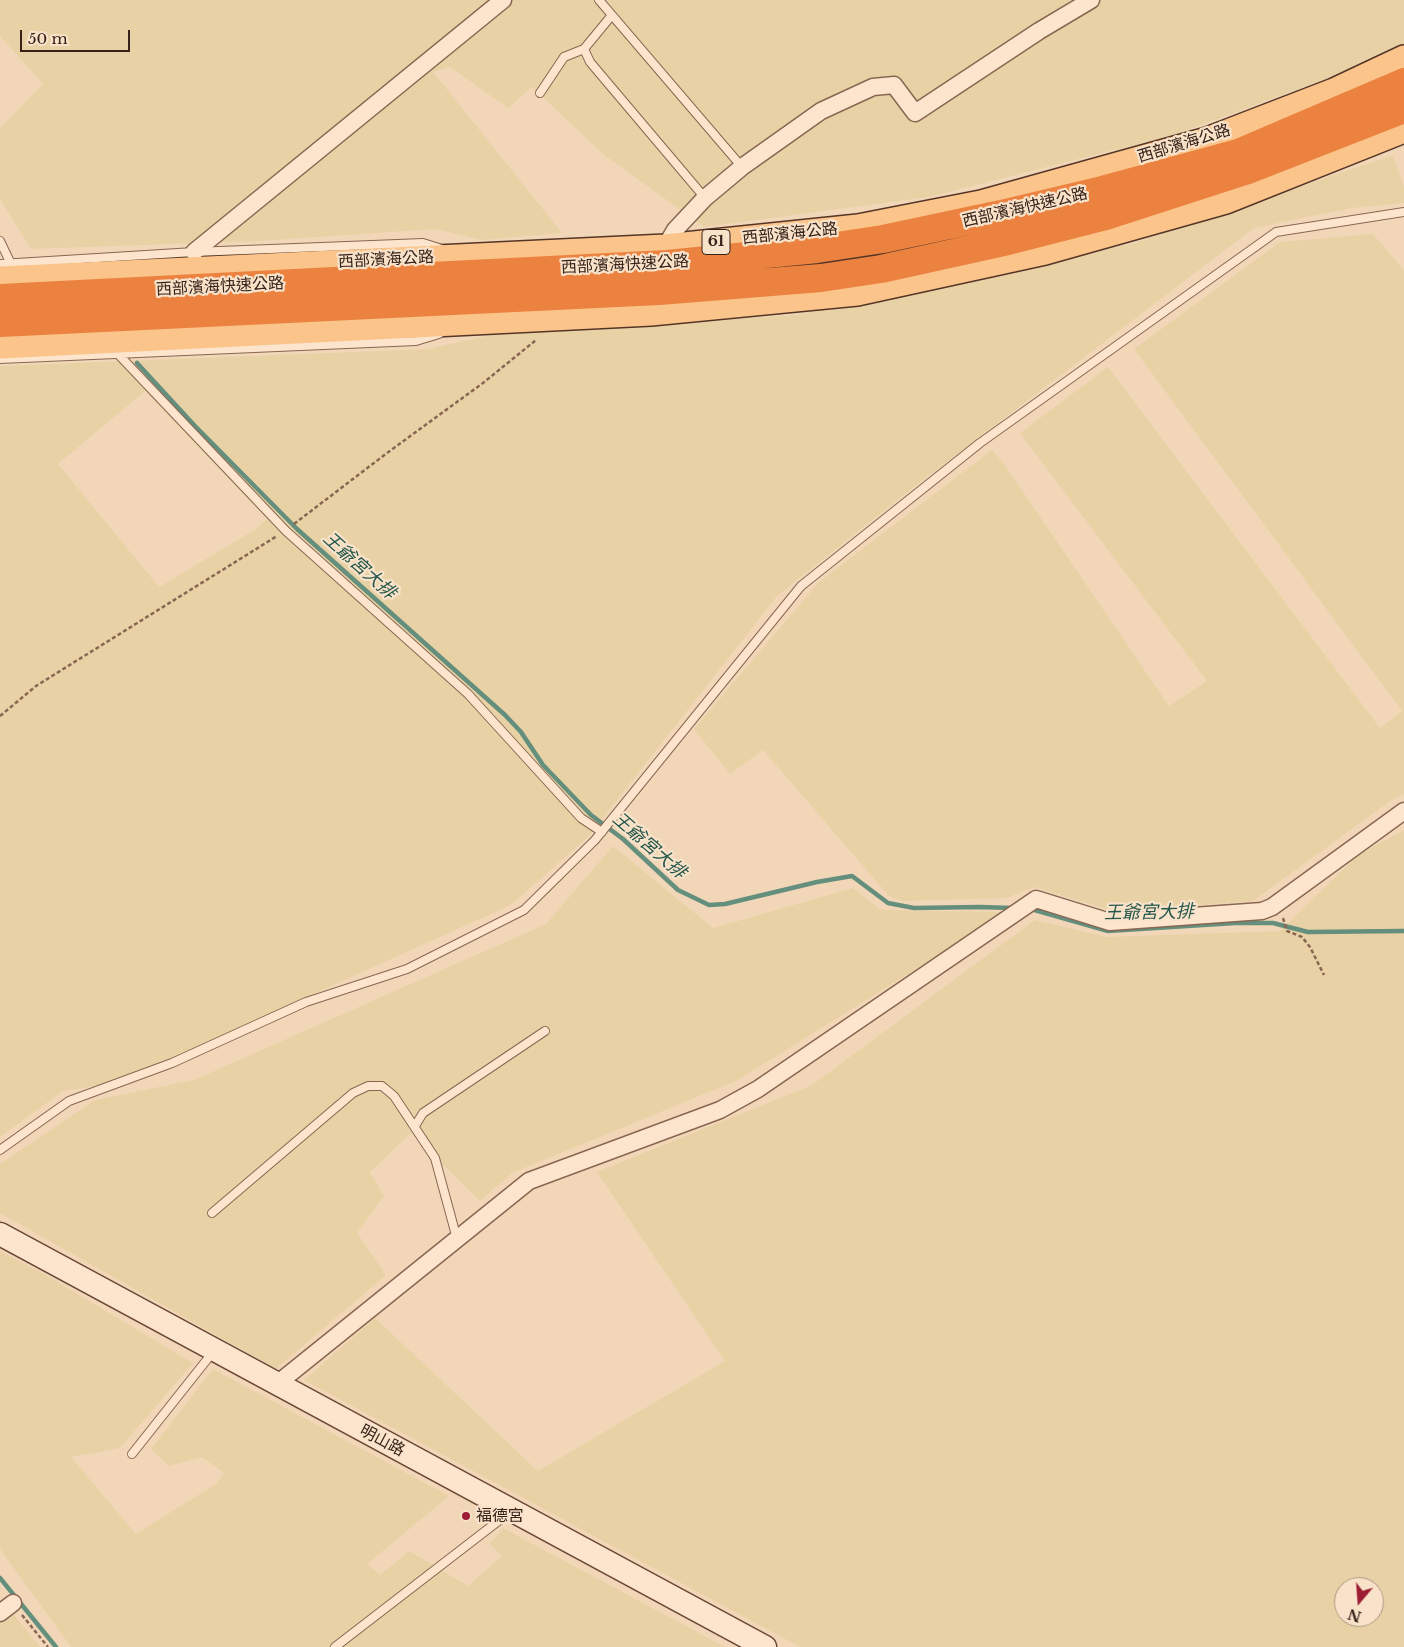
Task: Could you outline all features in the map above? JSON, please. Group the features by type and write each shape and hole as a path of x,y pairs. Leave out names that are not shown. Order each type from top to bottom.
{"highway":[{"name":"西部濱海快速公路","path":"0,298 667,264 817,249 883,239 1002,214 1102,190 1238,153 1404,82"},
{"name":"西部濱海快速公路","path":"0,324 659,291 821,278 881,268 999,243 1106,216 1248,170 1404,109"}],"main road":[{"name":"西部濱海公路","path":"6,271 465,256 664,247 858,227 981,203 1207,140 1334,90 1404,58"},
{"path":"0,346 651,313 857,293 1036,254 1226,201 1404,130"}],"street":[{"path":"194,252 503,0"},
{"path":"664,247 675,230 705,198 742,167 821,111 873,88 894,85 915,113 1039,31 1091,0"},
{"path":"277,1384 529,1181 720,1110 758,1089 1036,899 1110,922 1262,911 1272,907 1404,811"},
{"name":"明山路","path":"0,1234 765,1647"},
{"path":"0,1613 13,1603"}],"lane":[{"path":"599,0 742,167"},
{"path":"540,92 564,57 584,49 612,15"},
{"path":"584,49 590,62 705,198"},
{"path":"0,1150 69,1101 172,1063 306,1002 407,969 524,910 602,832 800,586 980,443 1276,232 1404,212"},
{"path":"0,241 6,271"},
{"path":"6,271 194,252 423,243 465,256"},
{"path":"0,264 6,271"},
{"path":"0,359 416,341 476,323"},
{"path":"118,354 286,531 468,694 581,818 602,832"},
{"path":"415,1126 423,1113 545,1031"},
{"path":"212,1213 353,1094 368,1086 382,1086 394,1096 435,1158 457,1239"},
{"path":"132,1454 215,1351"},
{"path":"335,1647 512,1511"}],"path":[{"path":"298,521 386,453 483,383 562,318"},
{"path":"0,716 36,686 286,531"},
{"path":"1282,913 1287,931 1302,937 1310,947 1324,975"},
{"path":"13,1603 48,1647"}],"shaded area":[{"path":"0,0 1404,0 1404,50 1177,134 929,197 704,227 603,154 532,87 508,108 450,67 433,72 562,233 481,240 436,229 259,241 31,249 0,199 0,128 43,84 0,36"},
{"path":"1393,155 1404,187 1404,203 1352,208 1254,228 919,483 777,596 588,837 511,905 116,1083 63,1091 0,1137 0,366 428,349 495,334 796,315 1135,243","holes":["145,391 267,519 256,529 159,587 58,464"]},
{"path":"1373,234 1404,270 1404,794 1390,801 1253,901 1114,911 1034,887 1007,898 901,901 889,896 763,750 730,774 694,729 819,582 992,450 1004,464 1169,706 1207,681 1020,433 1108,367 1380,728 1402,711 1134,349 1280,242"},
{"path":"1404,830 1404,1647 800,1647 304,1380 375,1318 538,1471 725,1361 597,1172 812,1085 1035,920 1106,937 1280,931 1358,855"},
{"path":"613,846 713,928 853,888 881,910 1002,912 929,961 736,1081 512,1173 480,1201 411,1133 370,1172 384,1196 357,1233 386,1275 276,1369 0,1213 0,1164 95,1100 194,1080 546,924"},
{"path":"0,1251 42,1273 193,1363 120,1448 71,1457 136,1534 216,1484 224,1473 202,1457 169,1466 151,1449 213,1369 449,1496 367,1564 380,1575 409,1551 468,1586 502,1556 490,1544 503,1528 725,1647 71,1647 0,1549"},
{"path":"11,1611 40,1647 0,1647 0,1620"}],"waterway":[{"name":"王爺宮大排","path":"137,363 195,426 297,529 505,715 521,732 543,765 591,815 623,839 678,890 709,905 725,904 817,882 852,876 888,903 914,908 1013,908"},
{"name":"王爺宮大排","path":"1031,909 1108,931 1235,923 1273,923 1308,932 1404,931"},
{"path":"0,1578 56,1647"}],"place":[{"name":"福德宮","path":"466,1516"}]}
